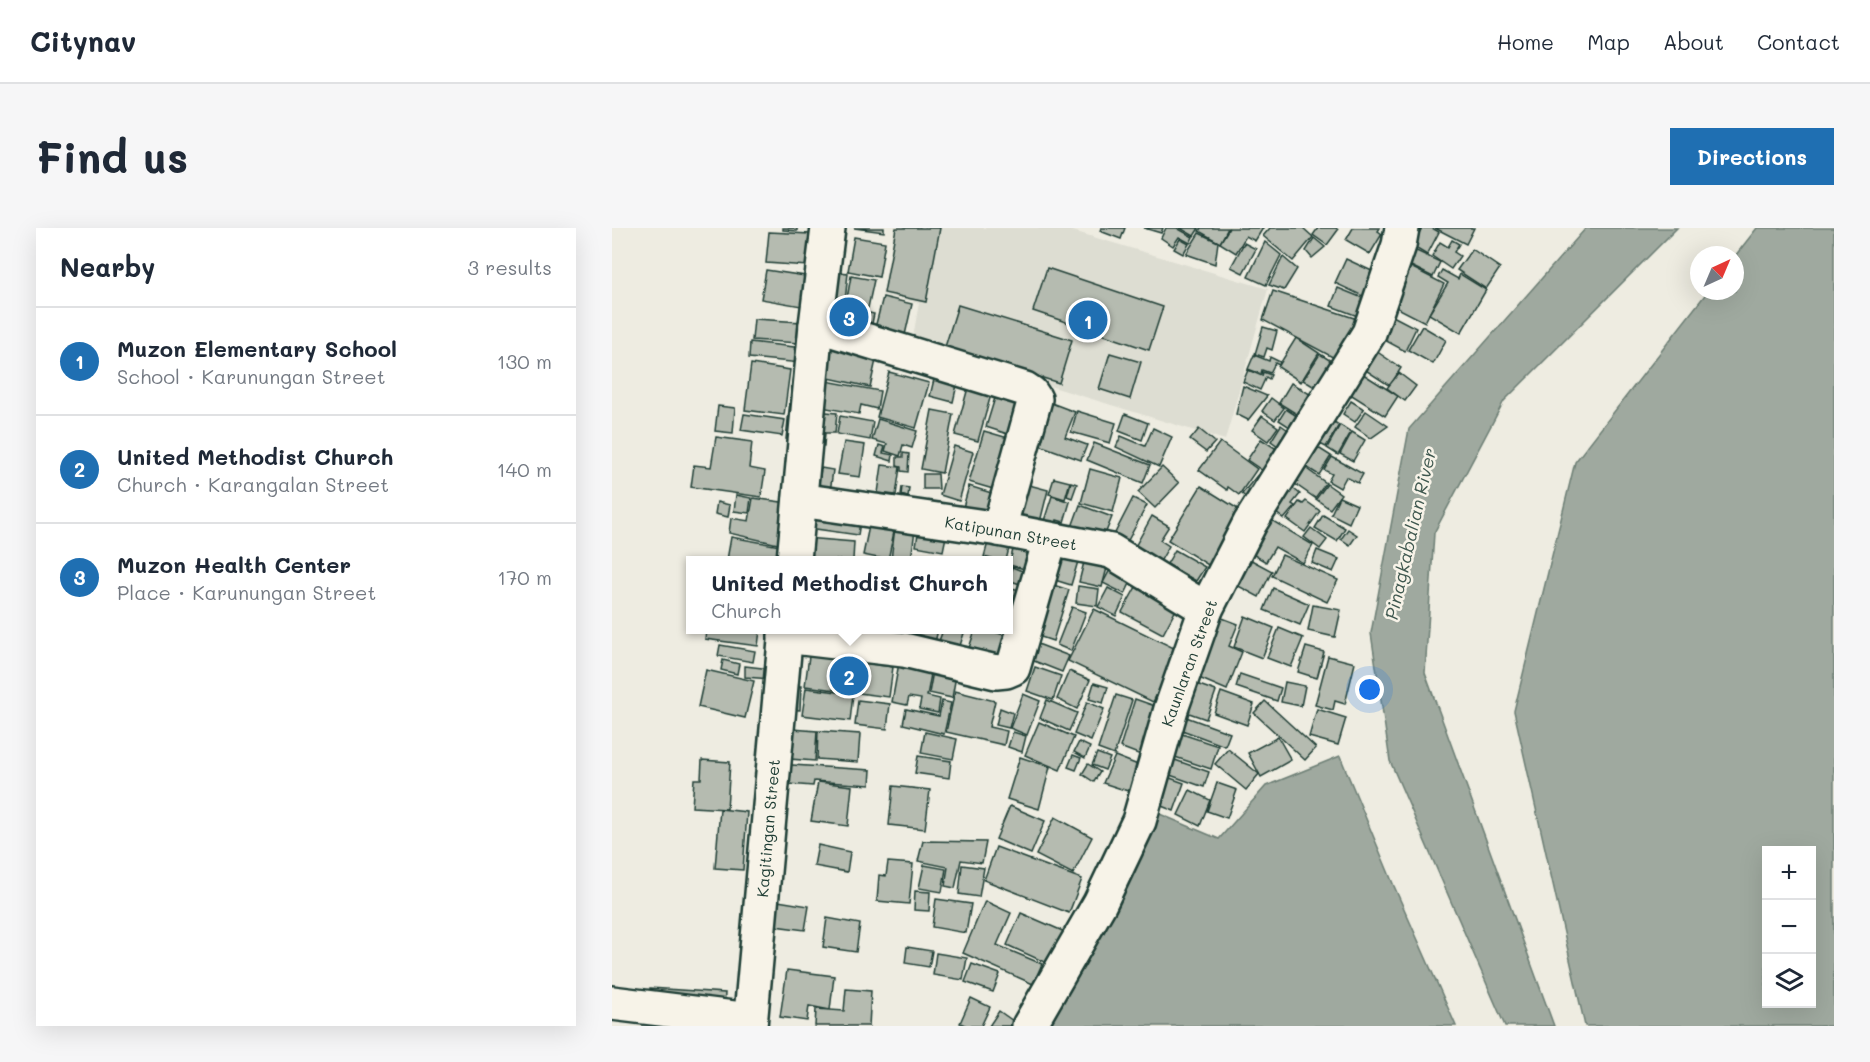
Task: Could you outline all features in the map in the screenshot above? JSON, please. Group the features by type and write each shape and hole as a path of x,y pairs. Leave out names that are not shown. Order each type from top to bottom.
{"street":[{"path":"794,556 816,325 828,228"},
{"name":"Kaunlaran Street","path":"1029,1026 1100,903 1139,821 1171,709 1206,609 1251,523 1369,333 1400,236"},
{"path":"816,325 1032,393 1035,399 999,529"},
{"name":"Katipunan Street","path":"800,500 999,529 1111,551 1206,609"},
{"path":"793,634 904,650 996,672 1006,671 1013,668 1050,540"},
{"name":"Kagitingan Street","path":"750,1023 786,634"},
{"path":"612,1003 750,1023"}],"shaded area":[{"path":"895,228 1063,228 1268,289 1225,440 1001,371 928,356 913,337 919,303 882,295"}],"water":[{"name":"Pinagkabalian River","path":"1586,228 1677,228 1504,401 1434,533 1425,673 1554,1026 1505,1026 1390,761 1371,633 1409,429"},
{"path":"1757,228 1834,228 1834,1026 1585,1026 1514,711 1575,462 1701,300 1744,300 1743,246"},
{"path":"1340,756 1456,1026 1035,1026 1155,812 1219,839 1266,786"}],"building":[{"path":"783,228 797,228 797,231 783,230"},
{"path":"854,228 884,228 884,232"},
{"path":"896,228 940,228 926,302 884,293"},
{"path":"1101,228 1125,228 1121,239 1100,231"},
{"path":"1144,228 1163,228 1161,233"},
{"path":"1166,228 1177,228 1193,237 1190,243 1179,237 1173,246 1161,238"},
{"path":"1180,228 1199,228 1194,236"},
{"path":"1201,228 1228,228 1220,243 1199,231"},
{"path":"1229,228 1263,228 1255,241 1246,236 1236,253 1220,243"},
{"path":"1270,228 1303,228 1313,237 1293,261 1263,236"},
{"path":"1318,228 1338,230 1327,245 1313,235"},
{"path":"1353,228 1380,228 1378,231 1382,234 1370,254 1346,240"},
{"path":"1422,228 1432,228 1439,232 1427,255 1412,246"},
{"path":"1435,228 1474,228 1466,244"},
{"path":"769,232 810,234 808,266 766,263"},
{"path":"1199,233 1218,242 1215,264 1186,254"},
{"path":"854,237 885,242 879,277 848,271"},
{"path":"1314,238 1325,247 1312,258 1306,251"},
{"path":"1180,239 1189,244 1183,254 1174,249"},
{"path":"1452,240 1459,244 1454,252 1460,256 1451,269 1432,256 1440,242 1448,247"},
{"path":"1265,242 1281,255 1266,285 1248,277"},
{"path":"1244,243 1256,249 1243,273 1231,267"},
{"path":"1408,247 1440,262 1433,277 1401,261"},
{"path":"1472,249 1500,268 1486,289 1457,270"},
{"path":"1283,257 1297,269 1284,290 1269,285"},
{"path":"1346,259 1374,272 1369,299 1335,283"},
{"path":"1403,263 1444,284 1425,322 1384,301"},
{"path":"1047,268 1163,307 1149,350 1033,311"},
{"path":"766,270 805,276 801,306 761,299"},
{"path":"1442,270 1458,279 1460,274 1486,290 1461,333 1429,314 1448,283 1438,277"},
{"path":"829,271 848,273 845,301 827,299"},
{"path":"851,276 874,280 868,308 846,304"},
{"path":"1338,288 1370,301 1363,318 1331,306"},
{"path":"1273,291 1366,322 1340,361 1263,320"},
{"path":"883,297 912,304 905,335 875,328"},
{"path":"828,303 874,314 870,332 824,320"},
{"path":"958,305 1072,340 1059,383 945,347"},
{"path":"1389,314 1416,328 1405,351 1377,336"},
{"path":"754,319 801,322 800,343 752,340"},
{"path":"1422,326 1446,340 1433,364 1408,350"},
{"path":"1263,327 1277,331 1272,350 1267,348 1264,357 1255,354"},
{"path":"1296,338 1319,353 1301,382 1278,367"},
{"path":"832,341 878,351 870,387 824,377"},
{"path":"750,342 803,348 801,363 749,358"},
{"path":"1370,347 1401,368 1390,386 1358,365"},
{"path":"1110,353 1141,362 1130,399 1099,389"},
{"path":"1320,354 1342,368 1326,394 1303,380"},
{"path":"1254,355 1269,361 1270,357 1280,362 1279,365 1275,363 1270,373 1262,370 1261,374 1248,369"},
{"path":"751,364 790,370 784,415 745,410"},
{"path":"1248,370 1262,376 1263,372 1271,375 1269,379 1266,377 1260,390 1243,382"},
{"path":"793,371 807,372 800,440 786,439"},
{"path":"936,371 959,376 953,402 930,396"},
{"path":"889,372 929,383 916,428 877,417"},
{"path":"1360,372 1398,396 1385,416 1347,392"},
{"path":"1399,373 1416,386 1405,401 1387,388"},
{"path":"821,380 880,391 877,409 861,405 859,414 816,406"},
{"path":"1291,383 1320,400 1308,421 1279,403"},
{"path":"969,384 992,391 978,441 955,435"},
{"path":"1243,386 1267,396 1248,420 1236,414"},
{"path":"998,388 1030,397 1017,437 986,427"},
{"path":"1271,398 1284,408 1275,420 1262,411"},
{"path":"1046,401 1075,412 1065,437 1087,445 1081,460 1031,442"},
{"path":"1351,401 1364,409 1355,422 1343,414"},
{"path":"718,406 735,408 733,433 715,431"},
{"path":"1286,409 1306,422 1299,433 1279,420"},
{"path":"932,410 953,414 942,473 921,469"},
{"path":"814,411 837,413 835,433 825,433 824,446 811,445"},
{"path":"1077,411 1116,423 1110,443 1071,432"},
{"path":"1366,411 1388,426 1371,438 1355,427"},
{"path":"744,414 785,420 782,436 741,430"},
{"path":"1125,414 1148,423 1142,440 1119,431"},
{"path":"840,416 873,422 870,440 837,434"},
{"path":"1262,416 1278,427 1268,441 1252,430"},
{"path":"1326,417 1339,425 1326,447 1312,440"},
{"path":"878,419 917,431 912,448 903,445 900,456 885,451 887,444 872,440"},
{"path":"1281,425 1298,437 1288,453 1271,441"},
{"path":"1340,425 1351,432 1338,455 1327,448"},
{"path":"1153,428 1172,437 1159,467 1116,447 1121,436 1145,446"},
{"path":"1199,429 1215,442 1206,452 1190,440"},
{"path":"984,431 1015,440 1000,491 969,482"},
{"path":"1352,432 1365,440 1353,461 1340,454"},
{"path":"716,437 752,442 749,468 765,471 761,497 691,487 694,465 711,467"},
{"path":"1261,439 1286,455 1272,477 1247,460"},
{"path":"844,442 865,445 860,477 838,474"},
{"path":"1220,442 1257,469 1239,495 1228,487 1227,490 1199,470"},
{"path":"1094,443 1150,465 1143,483 1087,460"},
{"path":"1312,444 1331,456 1319,475 1300,463"},
{"path":"879,445 885,447 883,453 893,455 892,461 876,456"},
{"path":"954,446 973,452 959,501 940,495"},
{"path":"903,453 909,454 908,472 901,471 901,467 897,466 897,457 903,457"},
{"path":"1332,457 1363,474 1358,483 1346,477 1340,488 1328,481 1332,474 1324,470"},
{"path":"1297,462 1326,483 1315,498 1285,477"},
{"path":"882,465 900,467 896,495 878,493"},
{"path":"1162,467 1179,483 1155,508 1138,492"},
{"path":"821,468 833,470 830,492 818,490"},
{"path":"1090,469 1122,478 1113,512 1081,503"},
{"path":"1259,473 1268,481 1251,502 1242,494"},
{"path":"923,474 938,474 939,489 923,489"},
{"path":"1054,478 1070,482 1065,499 1049,494"},
{"path":"1284,481 1300,494 1292,504 1295,506 1284,519 1266,505"},
{"path":"1018,482 1048,490 1039,526 1009,518"},
{"path":"1071,482 1077,484 1072,498 1067,496"},
{"path":"1327,484 1341,494 1330,509 1316,499"},
{"path":"969,486 998,495 991,520 962,511"},
{"path":"1201,486 1246,514 1213,568 1168,540"},
{"path":"902,487 909,488 908,497 901,495"},
{"path":"736,495 751,498 749,513 734,511"},
{"path":"1052,496 1070,502 1064,522 1057,520 1054,531 1042,527"},
{"path":"1339,497 1357,505 1349,523 1331,514"},
{"path":"753,498 788,503 782,545 729,533 731,518 749,521"},
{"path":"1133,498 1147,505 1126,544 1113,537"},
{"path":"1306,501 1320,511 1305,532 1287,519 1299,502 1303,504"},
{"path":"717,502 730,505 728,517 715,514"},
{"path":"1080,505 1112,517 1100,547 1069,535"},
{"path":"805,508 861,516 858,535 802,527"},
{"path":"1261,514 1313,545 1303,563 1275,547 1266,562 1242,548"},
{"path":"1323,515 1345,528 1337,541 1315,528"},
{"path":"1152,516 1169,526 1160,540 1169,546 1157,567 1132,552"},
{"path":"896,519 916,522 912,556 891,556"},
{"path":"920,521 948,527 943,551 916,546"},
{"path":"869,526 894,532 889,556 863,555"},
{"path":"1311,528 1327,540 1320,549 1304,537"},
{"path":"1348,529 1357,535 1350,545 1341,539"},
{"path":"991,531 1012,537 1007,556 984,556"},
{"path":"731,537 780,546 779,556 728,556"},
{"path":"806,538 854,542 853,556 804,556"},
{"path":"1016,538 1033,542 1025,569 1013,566 1011,556"},
{"path":"1175,550 1205,567 1196,581 1167,564"},
{"path":"1317,550 1339,559 1333,572 1312,563"},
{"path":"1081,551 1071,585 1045,577 1052,553"},
{"path":"1086,554 1109,560 1102,587 1079,582"},
{"path":"1242,555 1272,571 1259,597 1229,581"},
{"path":"1282,555 1338,580 1327,602 1272,576"},
{"path":"1113,564 1134,575 1125,594 1103,583"},
{"path":"1013,567 1027,573 1023,585 1013,582"},
{"path":"1141,578 1181,600 1163,634 1122,612"},
{"path":"1044,582 1069,590 1053,641 1029,633"},
{"path":"1078,586 1099,589 1097,606 1076,603"},
{"path":"1013,588 1027,592 1021,618 1013,616"},
{"path":"1108,588 1125,597 1116,616 1098,607"},
{"path":"1273,588 1309,604 1300,625 1264,610"},
{"path":"1313,605 1341,610 1335,637 1308,631"},
{"path":"1072,607 1086,612 1071,651 1057,645"},
{"path":"1094,609 1178,650 1153,702 1068,661"},
{"path":"1209,613 1238,624 1229,646 1242,652 1227,690 1185,672"},
{"path":"1245,616 1274,628 1262,658 1234,647"},
{"path":"1279,628 1303,638 1291,667 1267,658"},
{"path":"706,634 760,634 758,646 705,639"},
{"path":"915,634 937,634 933,650 912,644"},
{"path":"942,634 964,634 957,655 936,649"},
{"path":"974,634 1001,634 1010,637 1001,662 968,651"},
{"path":"1030,641 1069,656 1062,672 1024,657"},
{"path":"720,645 755,651 753,662 718,656"},
{"path":"1306,647 1324,652 1317,678 1298,672"},
{"path":"809,656 893,667 889,697 805,686"},
{"path":"1328,656 1355,663 1345,704 1335,701 1333,710 1315,705"},
{"path":"900,657 933,663 927,696 940,699 938,713 919,709 921,699 909,697 907,705 892,702"},
{"path":"723,660 739,664 737,674 721,670"},
{"path":"745,666 772,669 772,679 745,677"},
{"path":"934,666 957,670 952,698 929,693"},
{"path":"1035,667 1061,676 1053,700 1027,691"},
{"path":"706,670 754,681 745,718 698,707"},
{"path":"1069,671 1090,680 1077,709 1057,699"},
{"path":"1240,674 1281,688 1277,701 1236,687"},
{"path":"1185,680 1216,691 1206,719 1175,708"},
{"path":"1285,682 1305,686 1301,706 1281,702"},
{"path":"1094,683 1108,687 1103,703 1089,699"},
{"path":"785,686 801,686 800,710 785,709"},
{"path":"806,688 853,694 850,721 802,715"},
{"path":"955,691 995,701 989,727 1007,731 1004,745 946,732"},
{"path":"1221,692 1254,704 1247,725 1214,713"},
{"path":"1023,694 1040,701 1027,735 1010,728"},
{"path":"1116,695 1132,700 1114,755 1098,749"},
{"path":"1135,699 1155,706 1146,757 1120,747"},
{"path":"858,700 890,704 887,729 855,725"},
{"path":"1047,700 1077,713 1069,731 1040,718"},
{"path":"942,701 951,703 944,734 903,724 906,709 939,716"},
{"path":"1265,701 1316,748 1305,760 1254,713"},
{"path":"1087,702 1104,709 1091,741 1074,734"},
{"path":"1000,708 1013,713 1009,728 996,725"},
{"path":"1317,709 1346,718 1338,745 1309,737"},
{"path":"1178,714 1230,733 1225,746 1174,727"},
{"path":"1039,722 1074,737 1060,770 1025,755"},
{"path":"792,729 817,731 815,761 790,759"},
{"path":"818,731 860,734 858,762 817,759"},
{"path":"925,732 957,739 953,759 921,753"},
{"path":"1013,732 1026,736 1022,752 1008,747"},
{"path":"1176,732 1218,746 1211,769 1169,755"},
{"path":"1278,737 1291,760 1261,777 1248,753"},
{"path":"1079,742 1090,747 1085,758 1074,752"},
{"path":"1228,749 1259,774 1246,790 1215,764"},
{"path":"1097,753 1110,758 1105,770 1092,765"},
{"path":"1073,755 1081,758 1076,770 1068,767"},
{"path":"918,756 951,761 949,778 915,773"},
{"path":"1115,756 1143,767 1131,792 1103,783"},
{"path":"1020,757 1050,767 1039,809 1007,799"},
{"path":"702,760 730,762 727,809 692,807 694,779 701,779"},
{"path":"1175,760 1209,772 1204,787 1170,775"},
{"path":"776,764 871,770 870,785 814,781 813,786 775,783"},
{"path":"1088,764 1100,772 1094,782 1082,774"},
{"path":"1159,774 1184,783 1174,811 1149,801"},
{"path":"818,782 852,786 848,826 811,821"},
{"path":"1217,783 1237,790 1227,818 1207,811"},
{"path":"893,786 930,790 925,829 889,825"},
{"path":"1190,790 1210,800 1200,826 1178,815"},
{"path":"1010,806 1045,821 1031,854 996,839"},
{"path":"720,809 747,812 743,870 715,868"},
{"path":"1055,817 1092,837 1073,874 1036,855"},
{"path":"923,841 986,842 982,863 961,860 955,888 945,886 948,867 918,861"},
{"path":"818,845 850,852 847,872 814,866"},
{"path":"996,847 1082,879 1069,913 984,880"},
{"path":"888,862 913,864 909,904 877,901 879,875 886,876"},
{"path":"924,865 946,869 942,892 919,888"},
{"path":"962,865 984,868 979,897 959,894"},
{"path":"915,891 930,892 929,911 914,910"},
{"path":"936,899 971,904 966,933 932,927"},
{"path":"778,901 809,906 805,930 775,926"},
{"path":"985,901 1011,913 997,945 1042,964 1033,984 963,953"},
{"path":"1021,913 1065,932 1051,965 1007,945"},
{"path":"827,918 860,924 856,952 823,947"},
{"path":"907,947 932,951 929,967 905,963"},
{"path":"936,953 967,958 963,980 933,975"},
{"path":"972,964 1000,974 993,992 965,982"},
{"path":"787,970 834,976 830,1010 809,1006 807,1021 780,1017"},
{"path":"650,988 725,993 724,1009 649,1003"},
{"path":"846,989 871,991 869,1026 815,1026 816,1009 844,1011"},
{"path":"971,998 990,1007 981,1026 967,1026 960,1023"},
{"path":"999,1011 1020,1026 989,1026"}],"place":[{"name":"Muzon Health Center","path":"849,317"},
{"name":"Muzon Elementary School","path":"1088,320"},
{"name":"United Methodist Church","path":"849,676"}]}
